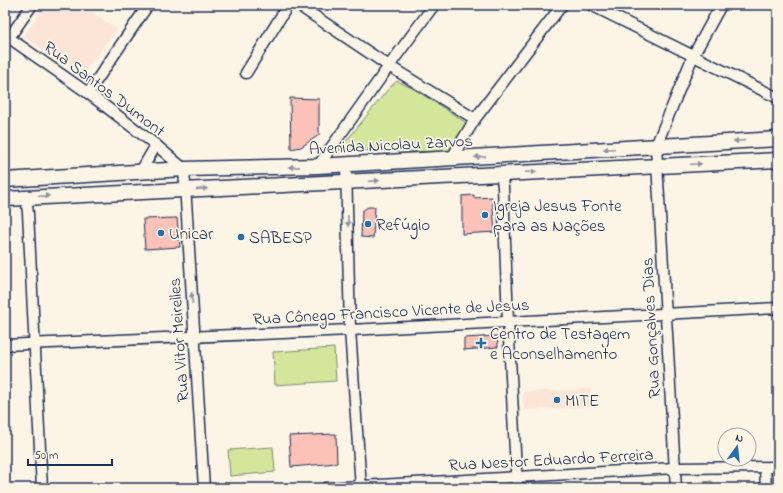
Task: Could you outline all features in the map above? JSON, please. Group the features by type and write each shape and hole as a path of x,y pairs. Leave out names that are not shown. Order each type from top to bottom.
{"main road":[{"name":"Avenida Nicolau Zarvos","path":"5,180 184,169 346,165 778,139"},
{"path":"498,156 501,173"},
{"name":"Avenida Nicolau Zarvos","path":"5,199 778,160"}],"street":[{"path":"7,36 32,5"},
{"path":"88,93 148,5"},
{"path":"246,73 288,5"},
{"path":"298,5 389,66 475,119"},
{"path":"318,166 434,5"},
{"path":"451,159 475,119 562,5"},
{"path":"591,5 778,98"},
{"path":"656,146 693,56 721,5"},
{"name":"Rua Santos Dumont","path":"7,36 88,93 156,145 184,169"},
{"path":"141,171 156,145"},
{"name":"Rua Gonçalves Dias","path":"656,146 676,488"},
{"path":"346,165 350,330 361,487"},
{"name":"Rua Vitor Meirelles","path":"184,169 204,488"},
{"path":"501,173 503,188 508,321 517,483"},
{"path":"26,197 42,488"},
{"name":"Rua Cônego Francisco Vicente de Jesus","path":"5,345 350,330 778,308"},
{"name":"Rua Nestor Eduardo Ferreira","path":"326,488 517,483 675,468 778,467"},
{"path":"765,468 766,488"}],"shaded area":[{"path":"45,5 82,5 117,29 83,74 23,37"},
{"name":"MITE","path":"590,389 591,407 524,410 523,392"}],"green space":[{"path":"397,81 416,90 465,122 467,127 453,152 339,150 389,88"},
{"path":"334,348 336,381 275,385 273,352"},
{"path":"273,447 275,472 230,476 228,450"},
{"path":"712,481 713,488 685,488 685,484"}],"building":[{"path":"290,98 319,99 319,135 301,147 291,149"},
{"path":"474,195 474,198 492,197 495,232 462,234 462,196"},
{"name":"Refúgio","path":"368,207 375,207 373,238 361,237 362,211"},
{"name":"Unicar","path":"177,218 180,247 145,249 143,219"},
{"name":"Centro de Testagem e Aconselhamento","path":"497,336 498,347 464,350 464,338"},
{"path":"336,434 337,463 291,467 289,436"}],"place":[{"name":"Igreja Jesus Fonte para as Nações","path":"485,215"},
{"name":"Refúgio","path":"368,224"},
{"name":"Unicar","path":"161,233"},
{"name":"SABESP","path":"241,237"},
{"name":"Centro de Testagem e Aconselhamento","path":"481,343"},
{"name":"MITE","path":"557,400"}]}
